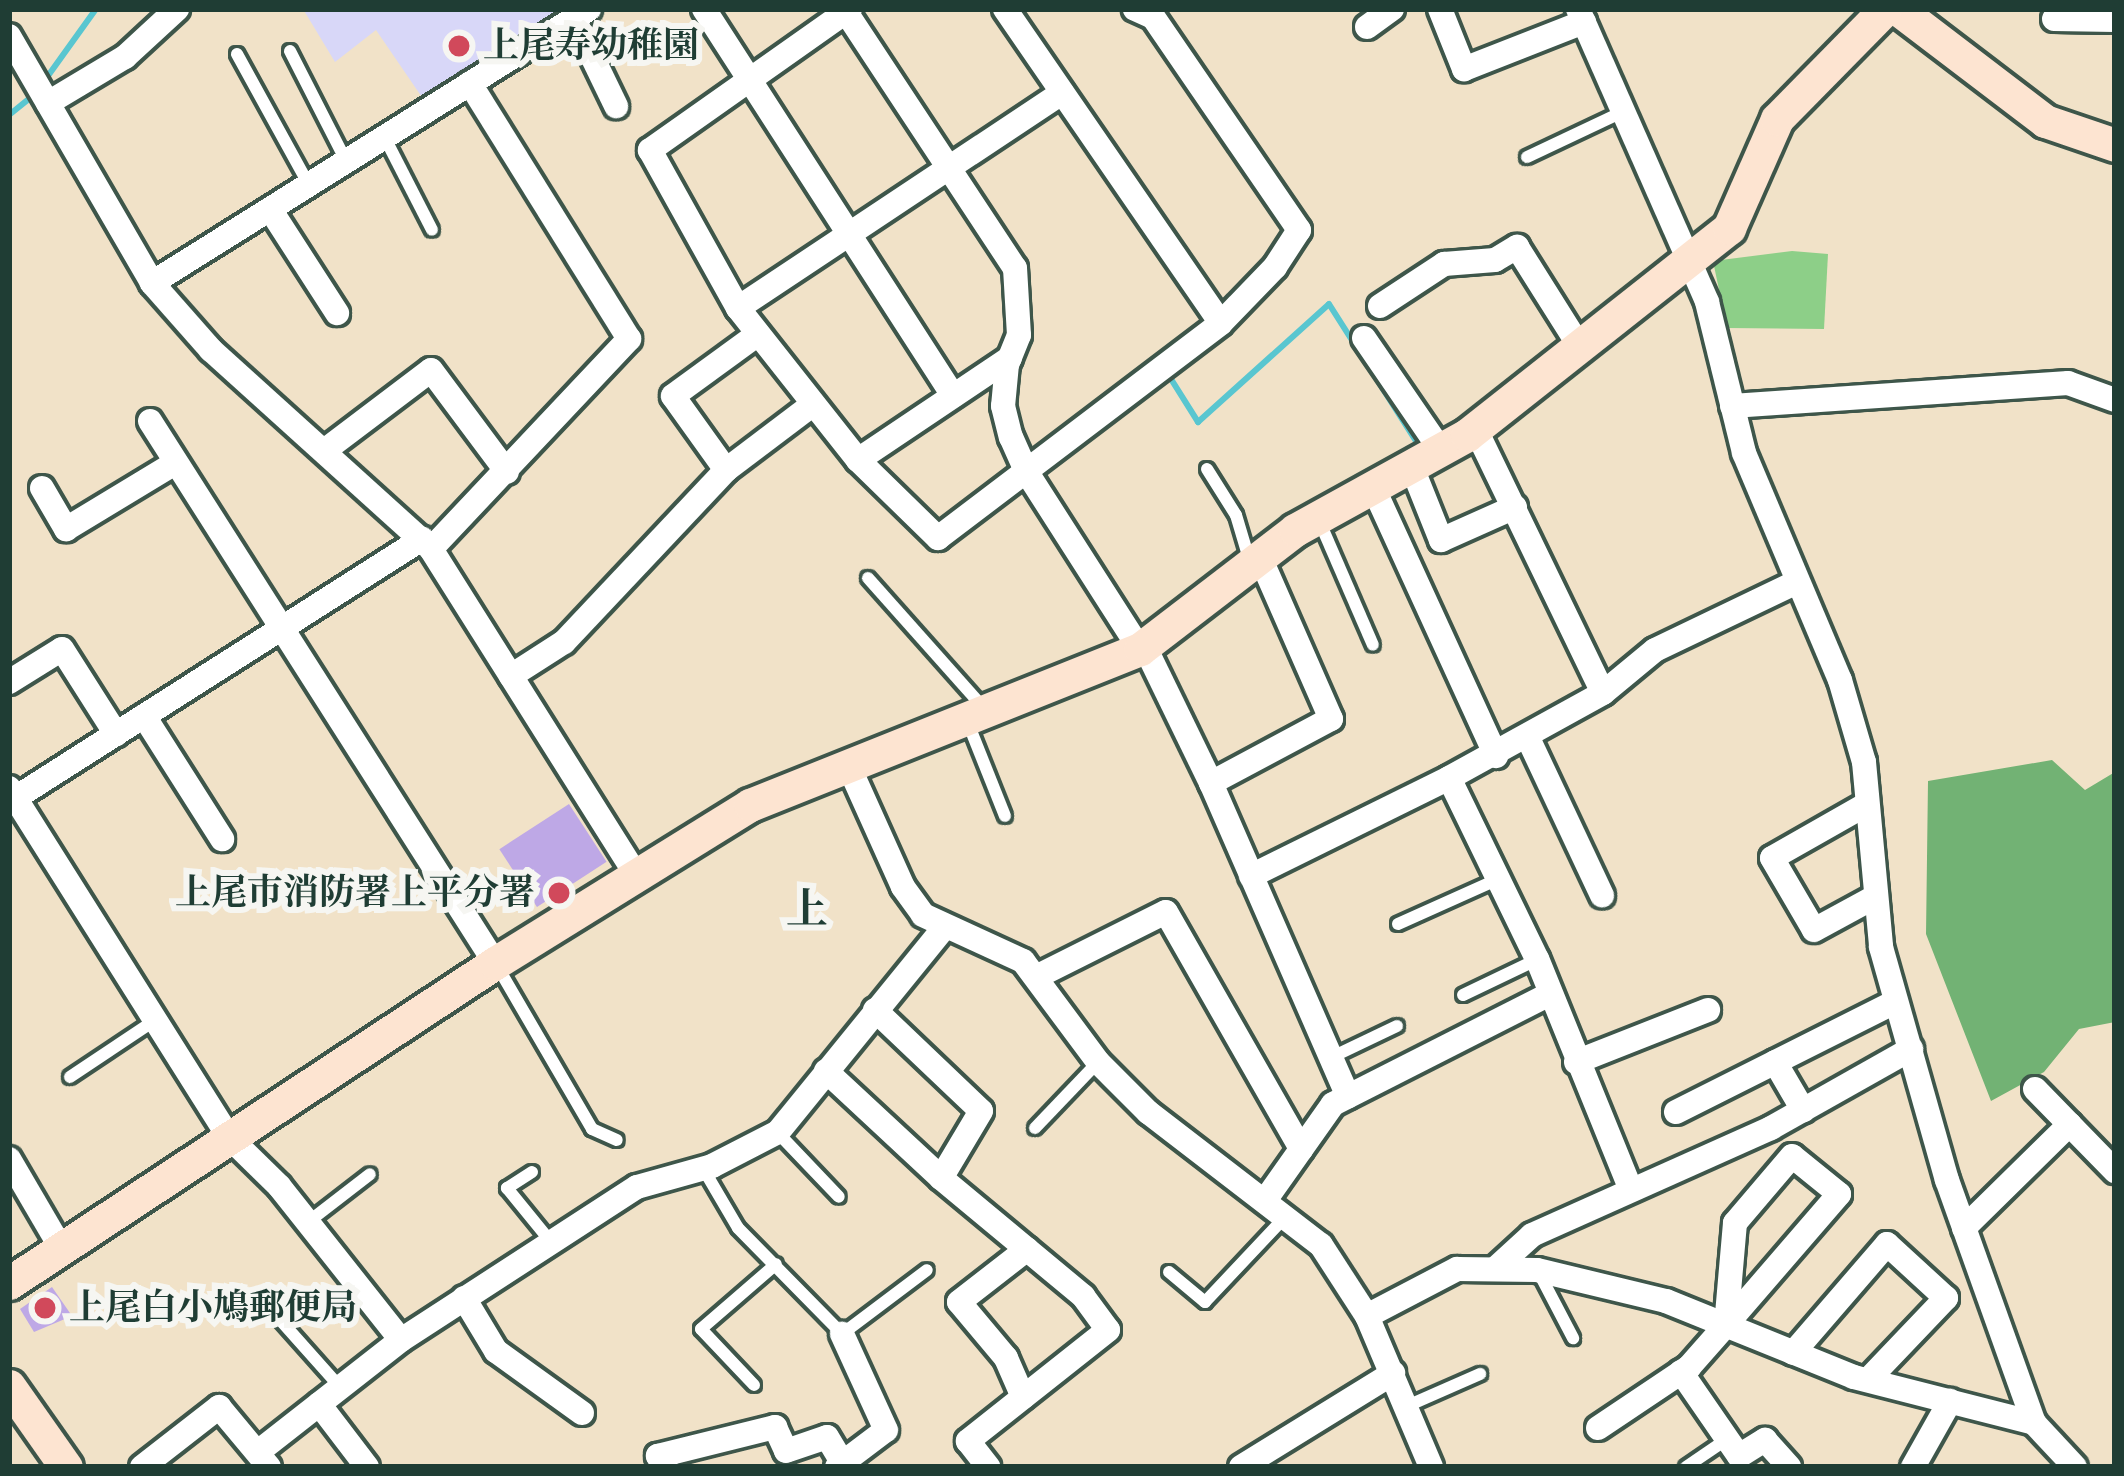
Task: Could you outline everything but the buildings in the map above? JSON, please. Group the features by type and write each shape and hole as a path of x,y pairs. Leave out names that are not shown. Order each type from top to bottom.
{"street":[{"path":"48,103 125,57 177,9"},
{"path":"704,9 953,397"},
{"path":"1005,9 1221,323"},
{"path":"1135,9 1153,17 1299,230 1275,267 1221,323 1026,471 938,538 858,460 738,308 650,151 750,84 846,10 1016,268 1019,335 1010,358 1003,406 1026,471 1142,647 1211,783 1348,1096"},
{"path":"1440,9 1463,69 1581,16 1706,302 1744,454 1856,728 1868,805 1873,898 1895,1002 1964,1228 2034,1423 2074,1467"},
{"path":"9,1282 495,963 750,806 979,717 1142,647 1318,517 1475,428 1729,228 1777,118 1885,9"},
{"path":"1898,9 2045,121 2115,145"},
{"path":"152,283 581,14 616,106"},
{"path":"2054,19 2115,20"},
{"path":"9,36 152,283 211,350 426,544 636,874"},
{"path":"401,1340 308,1222 229,1137 11,796 426,544 507,472 629,339 470,84"},
{"path":"738,308 1062,94"},
{"path":"270,209 337,314"},
{"path":"1380,306 1444,264 1495,260 1517,247 1578,344"},
{"path":"726,470 673,396 758,334"},
{"path":"1364,338 1425,457 1441,540 1515,508"},
{"path":"858,460 1010,358"},
{"path":"324,451 431,370 507,472"},
{"path":"1732,406 2068,383 2115,400"},
{"path":"511,676 564,642 726,470 812,404"},
{"path":"149,421 495,963"},
{"path":"1475,428 1603,693"},
{"path":"42,488 66,529 176,463"},
{"path":"1373,487 1496,756"},
{"path":"1211,783 1331,719 1255,560"},
{"path":"1251,875 1496,756 1603,693 1655,650 1797,582"},
{"path":"9,682 62,649 116,734"},
{"path":"144,716 222,839"},
{"path":"1528,738 1602,895"},
{"path":"850,769 903,886 922,915 1023,961 1098,1062 1148,1112 1321,1245 1367,1316 1431,1467"},
{"path":"1448,778 1537,959 1631,1190"},
{"path":"1868,805 1772,858 1814,930 1873,898"},
{"path":"1036,977 1166,912 1301,1149"},
{"path":"142,1467 219,1407 263,1459 319,1404 401,1340 551,1242 638,1187 703,1169 778,1132 944,928"},
{"path":"1266,1199 1333,1104 1550,994"},
{"path":"1676,1112 1895,1002"},
{"path":"875,1010 981,1111 941,1178"},
{"path":"1576,1062 1708,1010"},
{"path":"1497,1268 1532,1234 1803,1110 1910,1049"},
{"path":"1774,1062 1803,1110"},
{"path":"826,1071 941,1178 1083,1296 1108,1330 968,1441 988,1467"},
{"path":"2035,1089 2115,1171"},
{"path":"1964,1228 2070,1124"},
{"path":"1598,1428 1681,1372 1726,1325 1839,1194 1792,1156 1735,1223 1726,1325"},
{"path":"9,1159 61,1248"},
{"path":"1793,1352 1887,1244 1946,1298"},
{"path":"1022,1397 1006,1358 959,1302 1027,1249"},
{"path":"1367,1316 1457,1269 1537,1270 1666,1301 1868,1380 2034,1423"},
{"path":"1868,1380 1979,1270"},
{"path":"464,1298 496,1351 582,1412"},
{"path":"666,1467 658,1456 775,1426 786,1451 827,1437 841,1466 886,1430 842,1334"},
{"path":"1681,1372 1739,1456 1765,1440 1789,1467"},
{"path":"1241,1467 1393,1373"},
{"path":"9,1386 65,1467"},
{"path":"1913,1467 1950,1402"},
{"path":"319,1404 367,1467"}],"lane":[{"path":"290,51 346,161"},
{"path":"237,54 309,184"},
{"path":"1527,157 1622,112"},
{"path":"385,137 432,230"},
{"path":"1207,469 1236,515 1255,560"},
{"path":"1318,517 1373,645"},
{"path":"868,578 979,717 1005,816"},
{"path":"1398,924 1498,879"},
{"path":"1463,995 1537,959"},
{"path":"495,963 592,1129 617,1140"},
{"path":"70,1077 155,1020"},
{"path":"1330,1057 1397,1026"},
{"path":"1035,1128 1098,1062"},
{"path":"778,1132 839,1197"},
{"path":"703,1169 738,1228 842,1334 927,1270"},
{"path":"532,1172 507,1188 551,1242"},
{"path":"308,1222 370,1174"},
{"path":"1169,1272 1205,1302 1287,1215"},
{"path":"754,1385 701,1329 776,1264"},
{"path":"1537,1270 1573,1339"},
{"path":"266,1304 340,1388"},
{"path":"1407,1406 1480,1374"},
{"path":"1686,1467 1727,1439"}],"shaded area":[{"name":"上尾寿幼稚園","path":"303,9 589,9 430,109 376,30 335,62"}],"green space":[{"path":"1792,251 1828,254 1824,329 1727,328 1713,261"},
{"path":"2052,760 2085,790 2115,772 2115,1022 2079,1029 2044,1072 1991,1101 1926,934 1928,781"}],"waterway":[{"path":"45,80 96,9"},
{"path":"9,115 34,95"},
{"path":"1171,379 1198,422 1329,304 1421,449"}],"place":[{"name":"上尾寿幼稚園","path":"459,46"},
{"name":"上尾市消防署上平分署","path":"559,893"},
{"name":"上尾白小鳩郵便局","path":"45,1308"}],"district":[{"name":"上","path":"807,909"}]}
